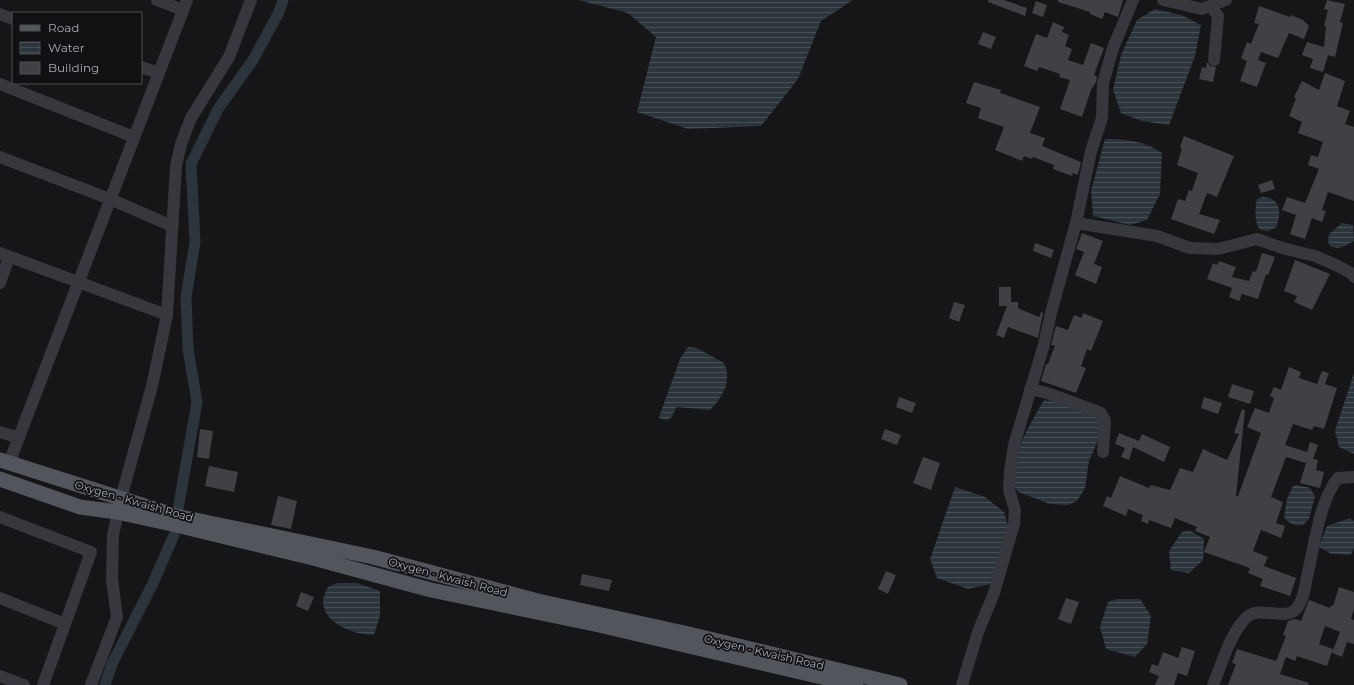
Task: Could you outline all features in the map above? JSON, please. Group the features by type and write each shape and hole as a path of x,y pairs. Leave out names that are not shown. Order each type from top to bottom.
{"main road":[{"name":"Oxygen - Kwaish Road","path":"5,461 119,506 171,522 431,590 599,625 856,685"},
{"name":"Oxygen - Kwaish Road","path":"0,479 80,507 119,506 176,516 373,557 538,601 689,634 900,685"}],"street":[{"path":"5,461 19,438 185,5 157,0"},
{"path":"91,685 117,617 112,579 113,535 119,506 152,386 167,315 176,166 181,144 191,118 229,57 251,0"},
{"path":"962,685 978,632 994,593 1014,524 1015,510 1010,490 1010,471 1014,445 1043,348 1052,309 1076,223 1091,150 1102,118 1103,83 1113,48 1134,0"},
{"path":"1163,0 1202,9 1226,0"},
{"path":"1211,6 1218,16 1214,60"},
{"path":"0,14 12,19"},
{"path":"142,67 159,73"},
{"path":"0,84 134,137"},
{"path":"0,157 172,226"},
{"path":"1076,223 1157,236 1190,248 1218,249 1257,239 1282,248 1315,256 1336,264 1351,273 1354,277"},
{"path":"0,284 5,255 167,315"},
{"path":"1030,390 1047,393 1101,413 1105,421 1103,452"},
{"path":"0,432 19,438"},
{"path":"1213,685 1231,641 1248,616 1258,612 1286,613 1296,610 1303,598 1321,517 1331,489 1338,478 1354,477"},
{"path":"0,517 90,552 42,685"},
{"path":"0,598 65,624"},
{"path":"0,676 24,685"}],"water":[{"path":"578,0 853,0 821,21 798,79 761,126 688,129 637,112 656,37 628,13"},
{"path":"1155,9 1181,15 1201,25 1195,56 1169,125 1142,121 1121,113 1113,90 1121,55 1137,20"},
{"path":"1105,139 1142,143 1162,153 1160,194 1147,220 1130,225 1093,216 1091,191"},
{"path":"1262,197 1273,200 1279,211 1276,227 1269,231 1260,230 1256,219 1255,211 1257,199"},
{"path":"1342,223 1353,225 1354,241 1346,246 1330,246 1328,241 1329,234"},
{"path":"688,347 697,348 724,363 727,376 725,388 719,400 710,410 677,407 670,419 660,419 659,417 680,359"},
{"path":"1354,373 1354,454 1339,447 1335,431"},
{"path":"1044,400 1069,405 1099,418 1099,438 1089,461 1085,488 1077,501 1068,505 1050,504 1018,492 1012,484 1019,449"},
{"path":"1297,485 1310,488 1315,496 1309,519 1303,525 1292,524 1284,517 1287,499 1293,486"},
{"path":"955,487 985,497 1004,512 1009,529 991,584 968,589 937,578 930,559"},
{"path":"1350,518 1354,521 1354,547 1351,555 1332,554 1319,547 1327,526"},
{"path":"1189,530 1204,539 1203,560 1189,573 1171,570 1169,551 1182,532"},
{"path":"337,583 357,583 380,591 380,615 374,635 358,633 342,627 329,616 325,610 323,602 328,587"},
{"path":"1117,599 1140,599 1151,616 1147,644 1135,657 1106,649 1100,627 1108,602"}],"building":[{"path":"988,0 1004,0 1027,8 1025,16 988,2"},
{"path":"1058,0 1123,0 1118,17 1105,12 1102,19 1090,14 1090,12 1058,2"},
{"path":"1327,0 1345,4 1340,22 1343,23 1335,57 1328,55 1323,72 1310,68 1313,59 1302,55 1307,42 1324,47 1326,26 1324,26 1328,10 1324,9"},
{"path":"1036,1 1047,5 1043,17 1032,13"},
{"path":"1259,6 1290,17 1291,15 1303,20 1309,26 1304,39 1289,33 1278,58 1261,52 1258,60 1266,63 1257,87 1240,81 1247,61 1241,58 1247,42 1251,44 1259,24 1254,23"},
{"path":"1053,22 1064,27 1062,32 1069,35 1065,46 1072,49 1068,60 1083,65 1091,43 1104,48 1094,75 1097,76 1096,82 1091,90 1082,117 1060,109 1070,80 1059,77 1060,74 1039,67 1037,71 1024,66 1036,34 1047,38"},
{"path":"983,32 996,37 991,49 978,44"},
{"path":"1207,62 1210,66 1216,67 1213,82 1199,79 1202,67 1206,68"},
{"path":"1325,73 1345,81 1337,106 1350,111 1345,124 1354,127 1354,201 1328,192 1322,210 1326,211 1322,222 1312,218 1305,239 1290,234 1296,215 1282,210 1287,197 1305,203 1319,169 1308,165 1311,155 1318,157 1323,142 1298,133 1302,122 1289,116 1296,99 1294,97 1302,81 1319,90"},
{"path":"974,82 1001,90 1000,93 1040,107 1030,133 1045,138 1042,146 1081,162 1078,175 1073,173 1072,176 1053,169 1054,165 1033,157 1032,159 1024,156 1022,161 995,150 1004,127 978,118 981,108 966,103"},
{"path":"1184,136 1234,156 1217,197 1207,193 1199,214 1220,220 1214,234 1171,219 1178,199 1185,201 1189,190 1192,191 1198,173 1177,165 1182,148 1180,147"},
{"path":"1272,180 1275,189 1261,193 1258,185"},
{"path":"1082,233 1103,241 1094,264 1102,267 1096,284 1075,275 1084,252 1076,249"},
{"path":"1035,243 1054,250 1051,258 1033,251"},
{"path":"1262,253 1275,257 1268,275 1266,274 1258,299 1242,294 1239,301 1229,297 1232,288 1207,279 1213,263 1217,265 1219,261 1236,267 1232,277 1249,281 1253,271 1256,272"},
{"path":"1295,260 1330,274 1312,310 1294,302 1297,296 1284,291"},
{"path":"999,287 1011,287 1011,302 1018,302 1018,308 1039,317 1041,312 1043,313 1038,338 1008,327 1004,338 996,335 1007,306 999,306"},
{"path":"954,302 965,305 959,322 949,318"},
{"path":"1083,313 1103,321 1091,351 1087,349 1081,366 1086,368 1076,393 1041,381 1046,364 1048,364 1055,346 1051,345 1056,326 1068,330 1074,315 1082,318"},
{"path":"1289,367 1301,372 1299,378 1317,384 1322,371 1329,373 1325,384 1337,388 1324,429 1314,426 1312,430 1293,424 1285,445 1307,452 1310,442 1318,445 1313,459 1318,460 1316,470 1324,472 1320,488 1300,483 1306,463 1286,457 1271,497 1283,502 1276,523 1285,526 1281,538 1261,530 1253,551 1268,557 1264,566 1296,578 1290,596 1260,586 1263,579 1248,573 1250,568 1204,552 1210,537 1195,531 1197,527 1175,518 1171,528 1149,520 1148,524 1141,521 1143,515 1128,509 1126,516 1103,506 1107,496 1111,498 1120,476 1149,488 1151,485 1170,490 1180,468 1193,472 1203,449 1227,460 1239,434 1234,433 1242,409 1245,410 1236,496 1238,496 1261,433 1247,427 1255,408 1269,413 1274,398 1270,396 1274,387 1281,390"},
{"path":"1232,384 1254,391 1250,404 1228,397"},
{"path":"899,397 916,403 912,413 896,407"},
{"path":"1204,397 1222,403 1218,414 1201,408"},
{"path":"200,429 213,431 209,459 197,457"},
{"path":"885,429 901,435 897,445 881,439"},
{"path":"1119,433 1139,441 1142,434 1170,447 1164,462 1133,447 1129,460 1121,457 1125,448 1115,444"},
{"path":"923,457 940,463 931,490 913,483"},
{"path":"209,466 238,472 234,492 205,486"},
{"path":"278,496 297,501 291,529 271,525"},
{"path":"886,571 896,575 888,594 878,589"},
{"path":"582,574 612,580 609,591 580,585"},
{"path":"1339,587 1354,592 1354,609 1351,619 1354,620 1354,644 1347,642 1342,657 1332,653 1340,632 1325,626 1319,644 1333,649 1327,666 1297,656 1295,661 1286,657 1280,674 1309,683 1308,685 1228,685 1236,664 1232,663 1237,649 1276,661 1286,636 1283,635 1288,621 1295,619 1301,621 1309,600 1330,608 1331,605 1333,606"},
{"path":"301,592 314,597 308,611 296,606"},
{"path":"1066,598 1079,602 1071,624 1058,619"},
{"path":"1182,647 1195,651 1187,676 1178,673 1174,685 1155,685 1159,676 1149,672 1152,664 1158,666 1163,652 1178,658"}],"waterway":[{"path":"178,509 197,402 188,349 186,297 195,242 191,164 218,109 253,60 279,12 283,0"},
{"path":"105,685 112,664 153,583 174,535"}]}
